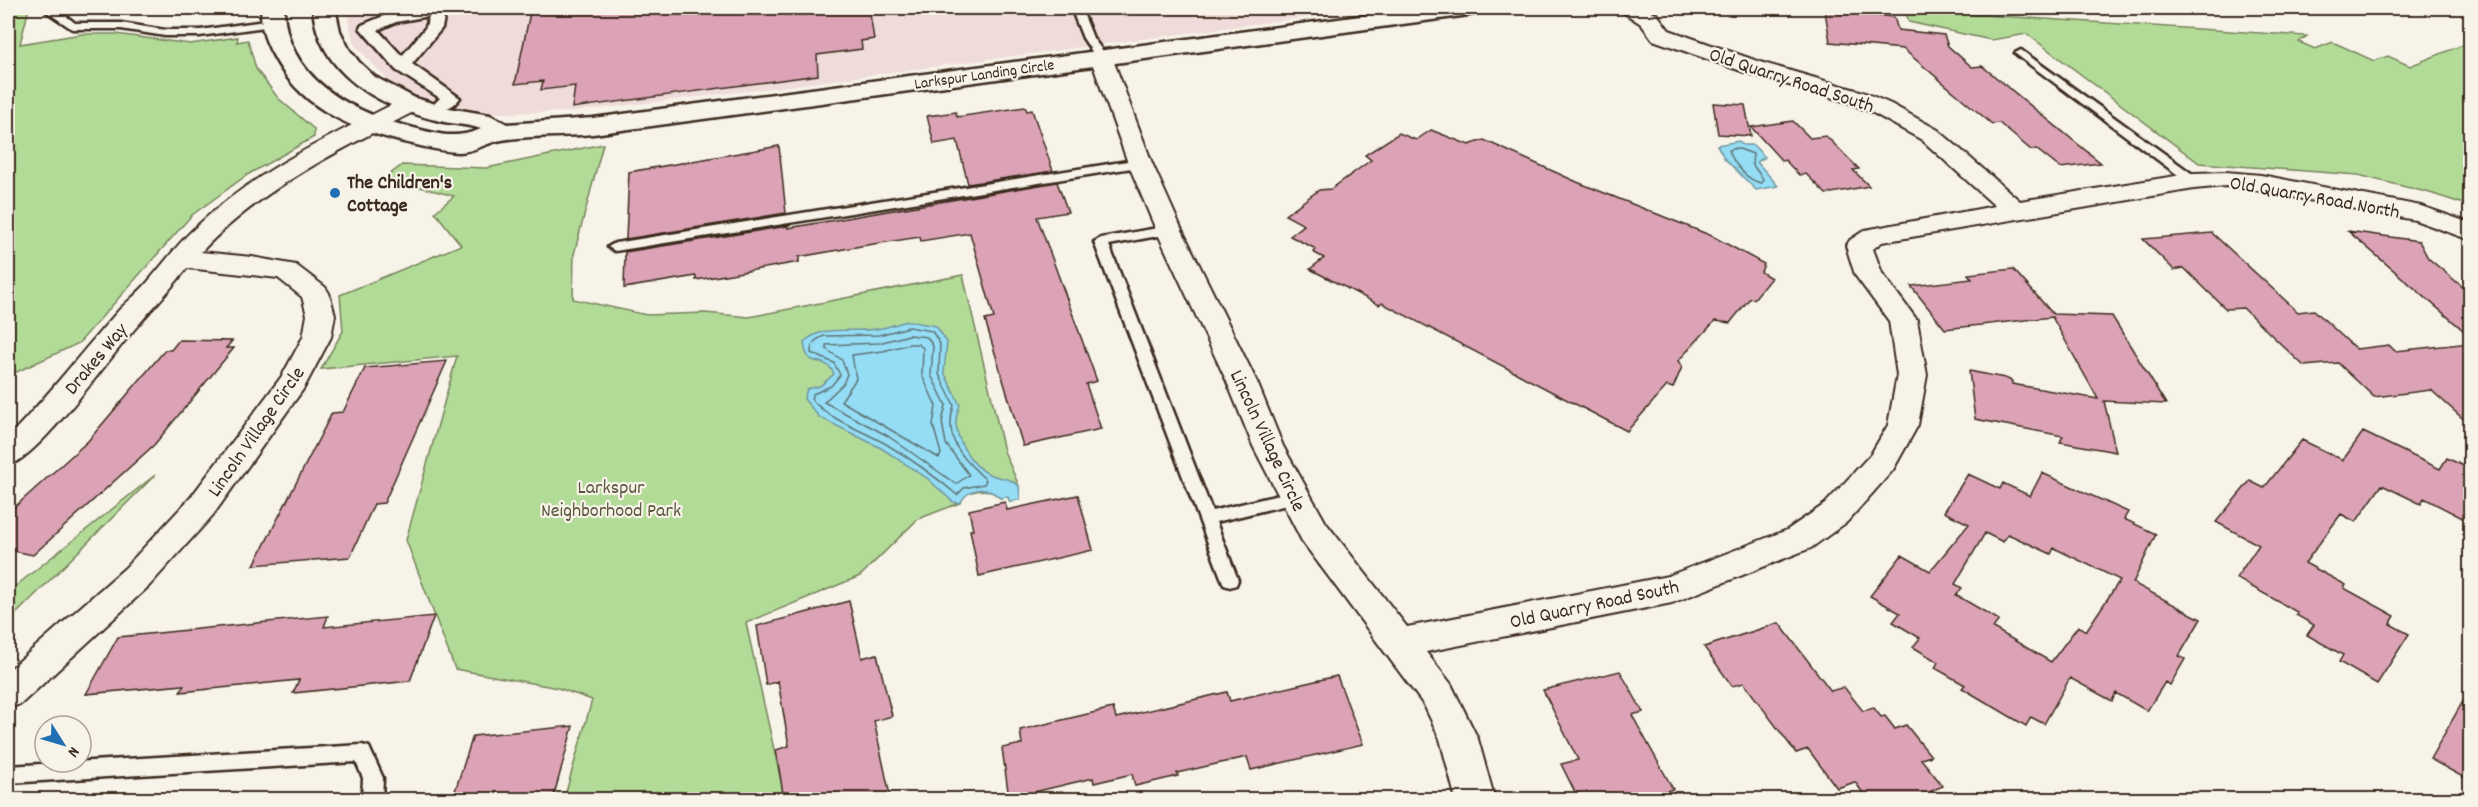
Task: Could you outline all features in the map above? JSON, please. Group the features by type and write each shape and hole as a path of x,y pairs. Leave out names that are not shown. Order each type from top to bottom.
{"main road":[{"name":"Larkspur Landing Circle","path":"324,8 329,36 344,60 366,83 379,92 408,105 433,113 488,123 497,128 498,132"},
{"name":"Larkspur Landing Circle","path":"272,15 285,57 303,83 330,106 369,126 423,140 463,144 498,132 593,126 1469,8"}],"street":[{"name":"Old Quarry Road South","path":"1630,8 1649,20 1661,35 1752,67 1855,97 1883,109 1930,135 2015,210"},
{"path":"442,9 392,18 368,28 382,49 402,66 451,98 443,104"},
{"path":"402,66 434,28 442,9"},
{"name":"Lincoln Village Circle","path":"1101,57 1140,163 1169,230 1242,382 1268,446 1314,532 1438,695 1459,739 1476,800"},
{"path":"180,259 213,222 249,194 287,169 408,105"},
{"name":"Old Quarry Road North","path":"2015,210 2193,181 2226,180 2261,183 2421,214 2470,232"},
{"name":"Old Quarry Road South","path":"1400,643 1672,589 1799,539 1836,513 1882,462 1903,425 1912,375 1903,320 1869,275 1859,246 1874,236 2015,210"},
{"name":"Lincoln Village Circle","path":"8,693 137,577 202,506 294,381 317,337 321,315 315,292 286,271 252,265 180,259"},
{"name":"Drakes Way","path":"8,455 41,422 129,316 160,286 180,259"}],"lane":[{"path":"51,8 72,26 121,26 165,33 200,33 272,15"},
{"path":"1076,8 1088,38 1101,57"},
{"path":"2021,53 2193,181"},
{"path":"615,247 1140,163"},
{"path":"1169,230 1101,242 1230,580"},
{"path":"1206,518 1295,497"},
{"path":"8,776 362,753 373,778 372,800"}],"shaded area":[{"path":"347,8 1376,8 773,88 572,112 485,113 433,104 399,88 385,77 353,43"}],"green space":[{"path":"8,8 29,8 20,44 82,34 116,34 190,44 238,37 237,42 248,40 256,69 278,98 314,129 314,137 247,175 192,215 79,343 8,376"},
{"path":"1905,10 2307,36 2299,42 2315,49 2333,42 2374,61 2388,56 2410,66 2470,42 2470,206 2430,193 2358,175 2199,163 2027,34 1991,40 1909,22"},
{"name":"Larkspur Neighborhood Park","path":"603,144 574,254 573,299 647,315 705,313 749,317 963,275 1004,451 1019,486 1020,499 1010,502 1008,497 1000,498 984,490 966,494 960,503 918,519 860,576 746,623 785,799 564,799 592,700 558,688 455,669 406,540 457,356 321,369 343,331 340,295 461,245 435,212 454,196 385,178 402,165 486,168"},
{"path":"155,475 8,622 8,592"}],"water":[{"path":"1739,141 1743,145 1753,145 1765,157 1757,162 1778,186 1756,190 1725,159 1717,145"},
{"path":"908,321 936,326 947,342 944,372 960,405 956,422 962,446 983,470 1019,486 1020,499 1010,502 1008,497 1000,498 990,491 978,490 968,494 960,503 953,502 927,478 881,448 819,417 804,399 807,389 820,386 834,374 826,364 809,357 804,342 812,336 838,330 884,328"}],"building":[{"path":"531,8 869,8 874,39 861,41 862,49 817,55 818,75 572,108 575,86 541,90 543,81 515,84"},
{"path":"1825,11 1894,17 1898,30 1944,35 1948,46 1972,67 1982,66 2101,163 2060,168 2036,149 2031,150 1999,123 1992,124 1903,49 1830,42"},
{"path":"1713,103 1745,105 1751,136 1718,134"},
{"path":"1025,107 1027,111 1032,110 1053,171 968,184 957,140 934,144 927,116 956,112 957,117"},
{"path":"1793,121 1810,138 1826,136 1859,169 1853,170 1869,186 1826,194 1806,174 1799,175 1785,160 1782,161 1751,127"},
{"path":"1431,130 1469,145 1484,140 1577,182 1712,236 1764,264 1761,272 1771,278 1754,299 1750,298 1730,323 1715,321 1678,361 1682,367 1673,388 1667,386 1627,431 1382,303 1379,305 1310,269 1324,258 1313,252 1316,249 1290,236 1304,225 1285,215 1319,190 1331,189 1371,160 1365,155 1399,133 1416,140"},
{"path":"779,146 786,213 626,239 629,172"},
{"path":"1057,182 1068,212 1037,217 1097,381 1086,384 1101,429 1023,446 985,320 994,318 970,233 921,241 920,237 867,245 799,257 799,262 696,280 696,276 624,288 625,252 788,226 788,228"},
{"path":"2348,231 2419,241 2428,258 2470,293 2470,336"},
{"path":"2212,233 2298,312 2314,310 2356,349 2389,345 2395,351 2470,343 2470,425 2431,390 2374,397 2338,363 2304,366 2243,308 2226,309 2184,268 2174,270 2143,239"},
{"path":"2013,269 2053,314 2112,316 2166,404 2104,401 2116,452 2060,442 2063,436 1975,419 1969,371 2005,378 2012,381 2012,384 2098,399 2052,317 1945,329 1911,286 1972,279 1968,274"},
{"path":"179,340 232,341 226,348 234,348 154,445 33,555 8,550 8,513 88,441 165,350 171,350"},
{"path":"447,361 384,503 374,504 350,557 254,565 332,413 343,412 365,368"},
{"path":"2363,432 2440,469 2447,458 2470,469 2470,522 2424,498 2421,504 2382,485 2356,522 2341,514 2305,563 2346,585 2344,588 2395,616 2390,624 2409,634 2377,684 2339,662 2343,655 2307,635 2314,625 2296,615 2297,612 2236,578 2259,545 2216,522 2250,481 2264,488 2302,440 2343,460"},
{"path":"2042,473 2128,512 2124,519 2156,534 2133,583 2201,619 2179,656 2185,659 2170,685 2165,682 2147,711 2116,693 2112,701 2070,678 2044,724 2031,717 2026,726 1962,688 1965,685 1935,668 1938,662 1913,647 1920,638 1893,622 1900,613 1870,596 1902,555 1930,571 1969,524 1944,512 1968,474 2000,489 2003,483 2030,496","holes":["1985,533 2003,542 2008,534 2051,554 2054,548 2120,580 2086,631 2078,626 2051,662 1993,628 1999,620 1956,595 1962,588 1955,584"]},
{"path":"1078,495 1093,550 979,576 970,530 973,530 969,510 1005,502 1007,510"},
{"path":"849,601 862,658 877,654 892,716 874,721 891,800 784,800 776,750 789,746 778,681 766,685 757,626"},
{"path":"328,616 324,627 434,616 410,681 293,693 299,680 180,692 184,685 86,694 118,637"},
{"path":"1779,623 1831,691 1844,687 1863,711 1874,708 1881,717 1885,716 1895,729 1906,725 1931,756 1921,759 1943,786 1931,791 1939,800 1868,800 1855,782 1837,788 1808,749 1796,753 1744,683 1732,686 1704,647"},
{"path":"1620,671 1643,712 1632,715 1673,789 1659,793 1663,800 1579,800 1561,764 1578,760 1543,690"},
{"path":"1337,676 1363,744 1251,770 1247,757 1177,773 1178,776 1135,786 1132,774 1094,783 1093,778 1009,798 1002,748 1022,744 1020,730 1113,708 1116,718 1227,692 1230,701"},
{"path":"2470,689 2470,781 2430,759"},
{"path":"573,726 554,795 540,797 539,800 452,800 473,736"}],"place":[{"name":"The Children's Cottage","path":"335,193"}]}
